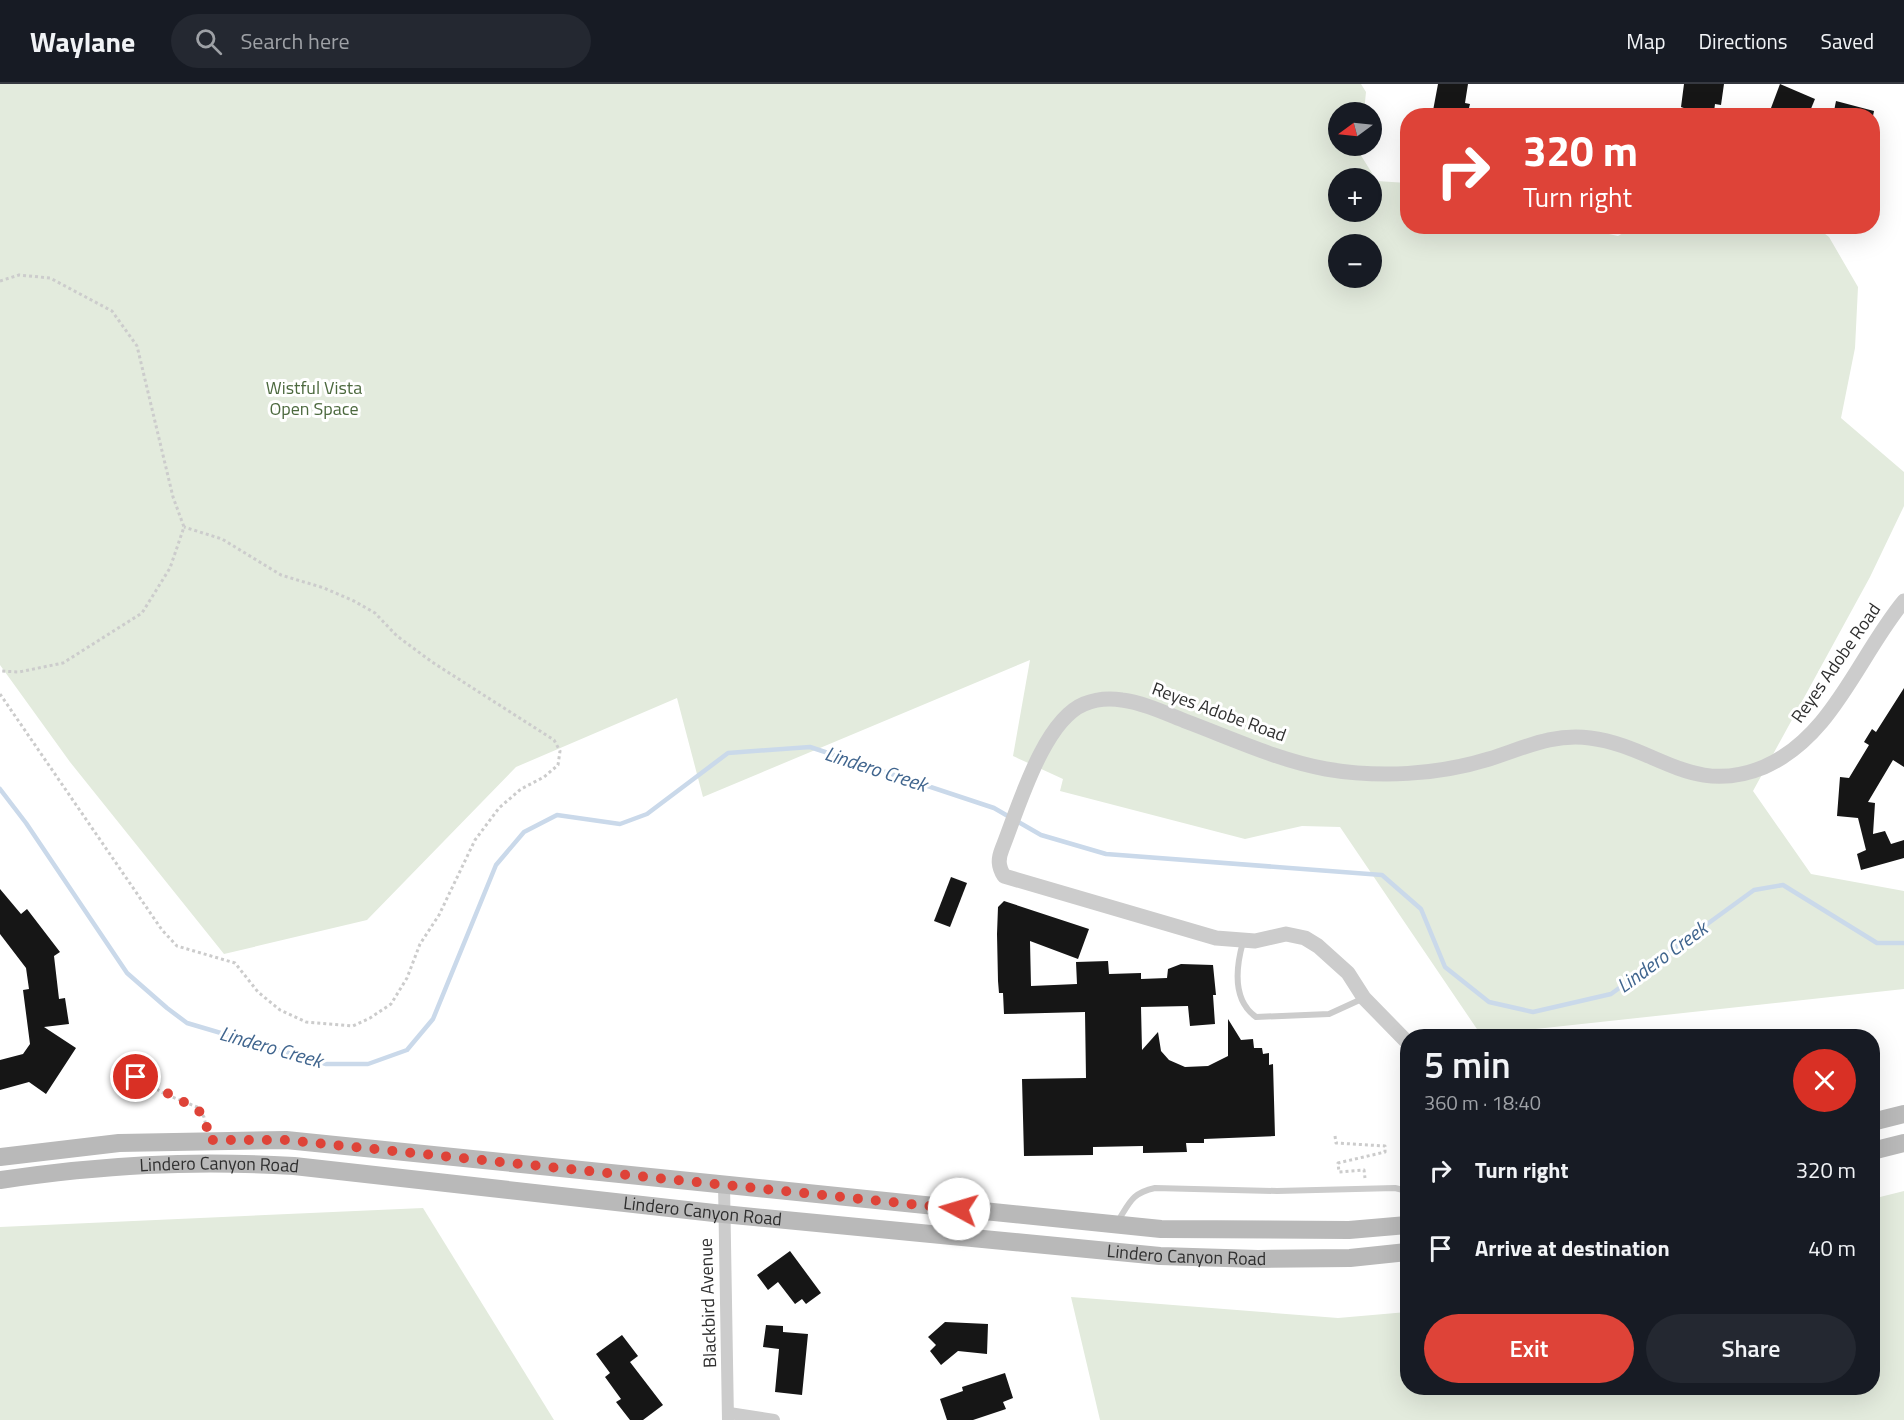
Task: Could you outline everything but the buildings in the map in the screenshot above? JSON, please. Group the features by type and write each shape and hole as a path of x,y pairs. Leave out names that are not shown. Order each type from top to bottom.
{"main road":[{"path":"1880,1120 1904,1114"},
{"name":"Lindero Canyon Road","path":"0,1157 119,1143 286,1140 1116,1225 1258,1232 1349,1230 1400,1226"},
{"path":"1880,1149 1904,1143"},
{"name":"Lindero Canyon Road","path":"0,1180 129,1164 244,1163 294,1166 723,1214 1160,1256 1292,1259 1350,1258 1400,1253"}],"street":[{"name":"Reyes Adobe Road","path":"1400,1035 1364,998 1348,973 1318,946 1305,938 1286,934 1243,942 1216,938 1010,880 999,869 998,858 1048,738 1066,716 1083,705 1100,699 1121,699 1144,705 1270,754 1325,769 1371,774 1447,769 1562,737 1613,741 1676,770 1711,776 1734,775 1762,768 1789,754 1814,733 1904,601"},
{"name":"Blackbird Avenue","path":"724,1184 729,1417"},
{"path":"729,1417 774,1420"}],"lane":[{"path":"1243,942 1237,964 1240,997 1242,1003 1256,1017 1317,1017 1342,1010 1364,998"},
{"path":"1116,1225 1133,1196 1139,1191 1155,1188 1277,1191 1400,1189"}],"path":[{"path":"0,281 19,275 50,278 112,311 137,346 173,497 184,527 170,568 142,613 63,663 19,672 0,671"},
{"path":"0,694 162,930 177,946 235,963 258,992 280,1010 306,1022 353,1026 391,1004 406,978 420,944 439,915 475,840 499,808 521,789 544,777 558,765 560,751 554,741 432,662 397,636 375,613 324,588 281,575 222,539 184,527"},
{"path":"136,1077 165,1094 196,1107 204,1117 208,1140"},
{"path":"1335,1136 1336,1143 1385,1146 1385,1152 1338,1163 1339,1172 1364,1170 1366,1189"}],"green space":[{"name":"Wistful Vista Open Space","path":"0,84 1361,84 1366,92 1365,102 1328,102 1328,156 1361,156 1369,168 1328,168 1328,222 1382,222 1382,181 1400,183 1400,234 1609,234 1618,236 1622,234 1825,234 1858,287 1855,348 1841,418 1904,472 1904,506 1870,577 1753,791 1811,874 1904,891 1904,989 1536,1029 1477,1029 1340,827 1302,826 1245,839 1060,791 1063,779 1013,756 1030,660 703,797 677,698 516,767 367,920 224,954 70,762 0,665"},
{"path":"1904,1191 1904,1420 1100,1420 1071,1297 1338,1318 1400,1313 1400,1395 1880,1395 1880,1197"},
{"path":"423,1208 554,1420 0,1420 0,1227"}],"waterway":[{"name":"Lindero Creek","path":"0,789 26,823 127,973 167,1008 187,1023 326,1064 368,1064 407,1050 433,1019 496,865 524,832 557,815 620,824 647,814 728,753 810,747 994,808 1041,835 1106,854 1382,875 1421,909 1445,967 1489,1002 1533,1012 1611,994 1754,890 1783,885 1877,943 1904,943"}],"route":[{"path":"136,1077 165,1094 196,1107 204,1117 208,1140 251,1142 286,1140 959,1209"}]}
